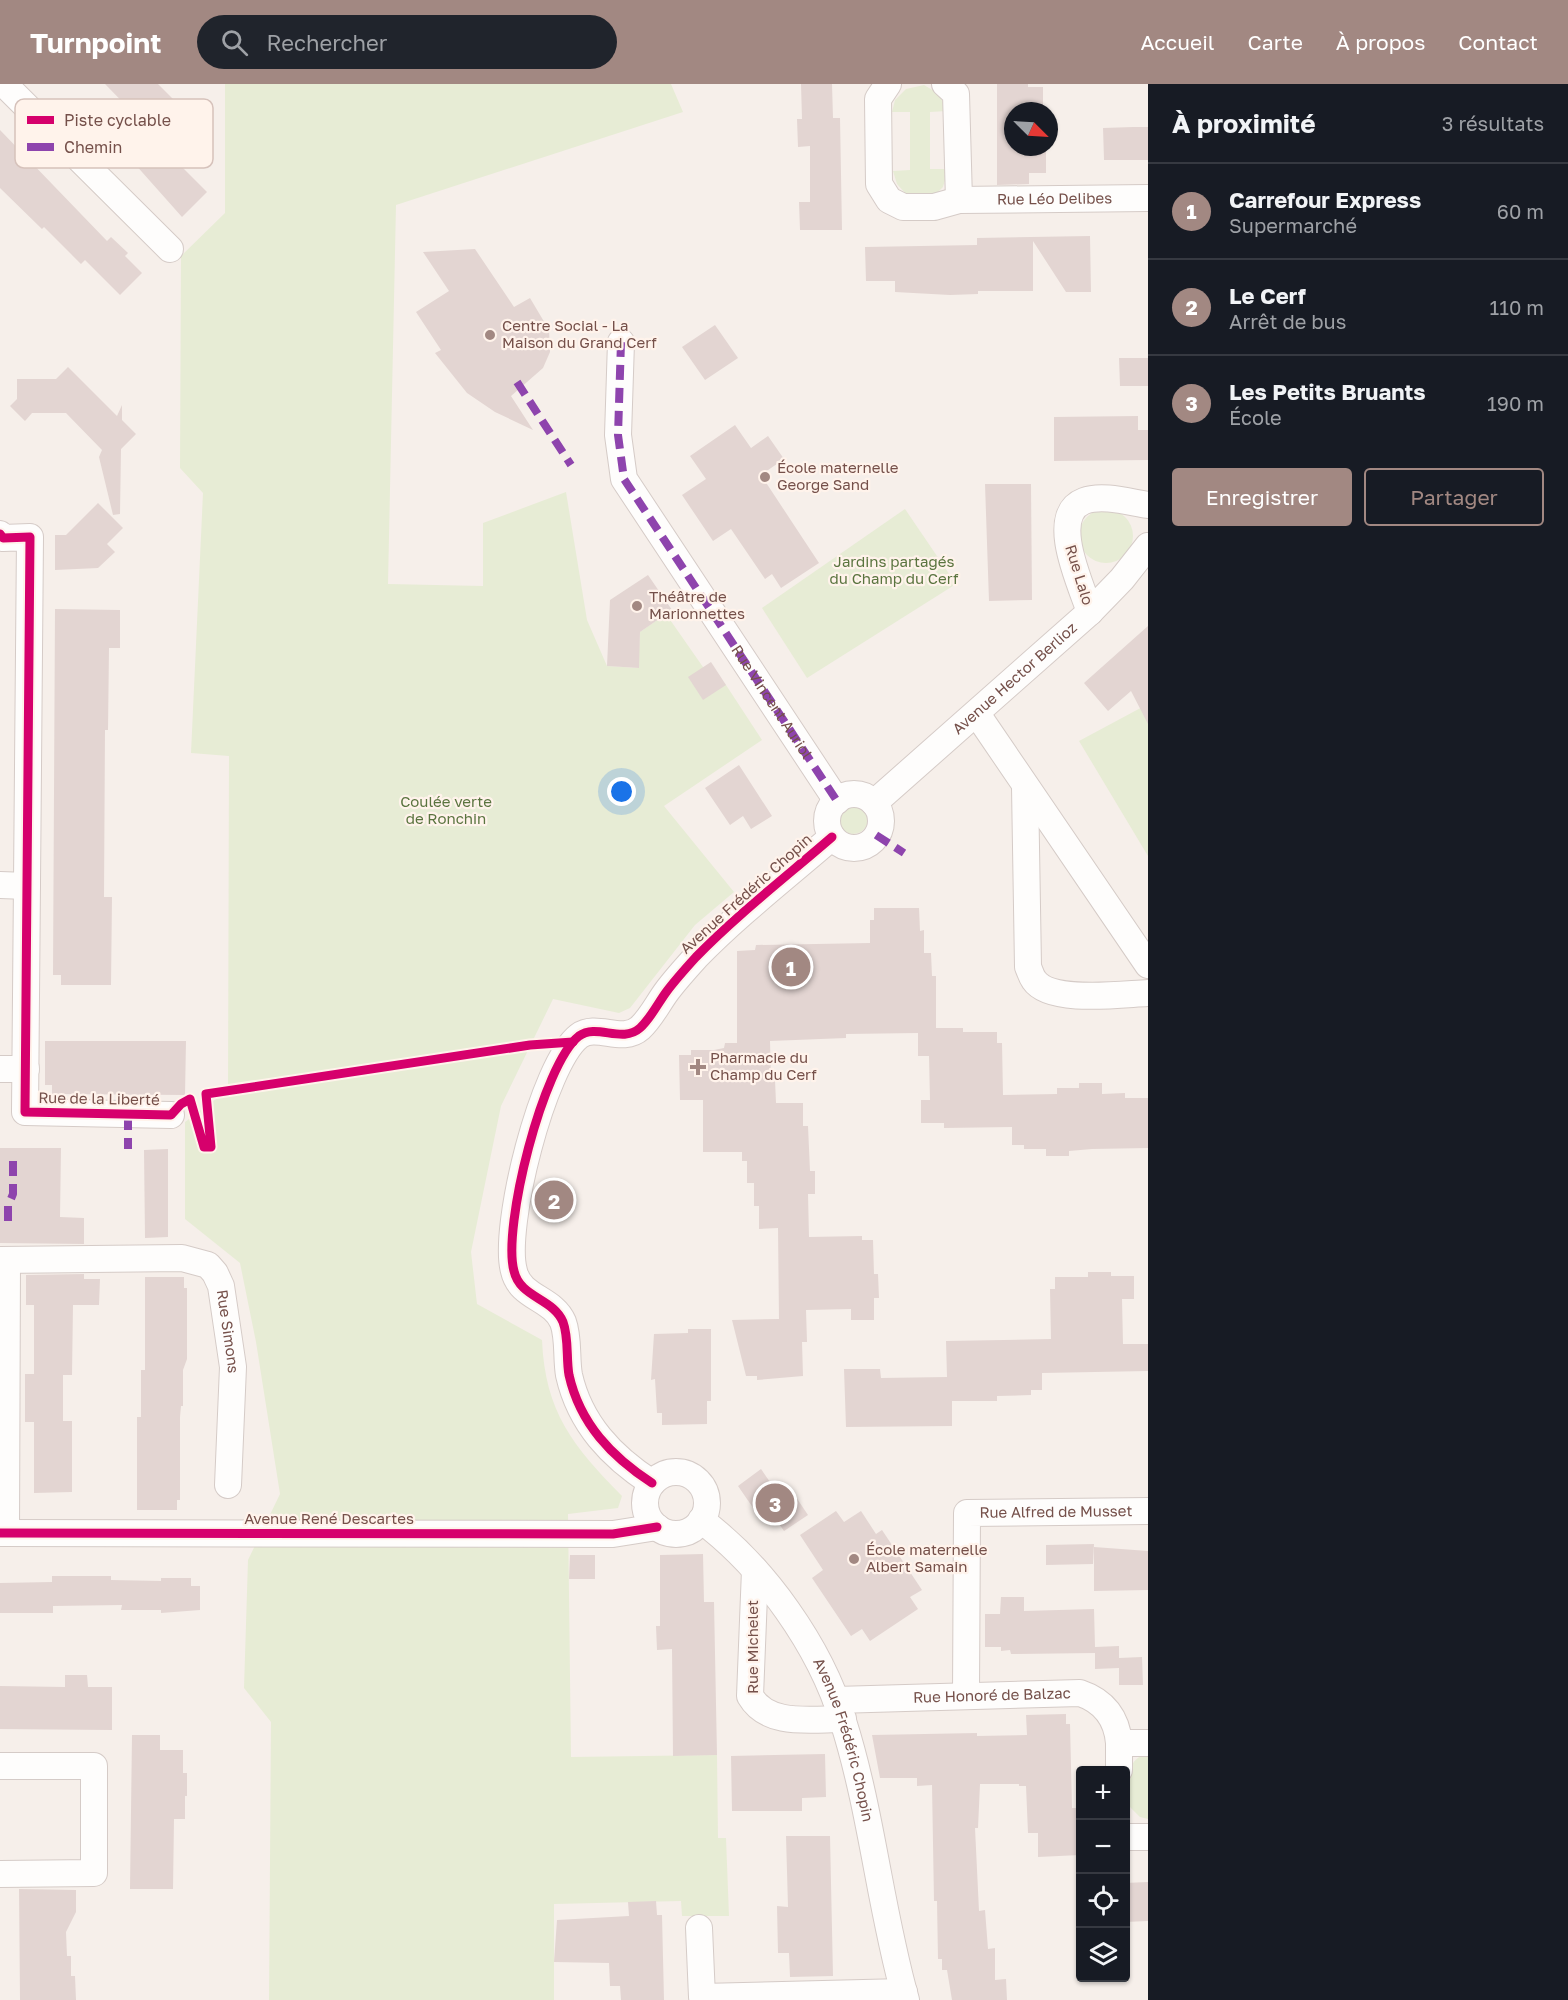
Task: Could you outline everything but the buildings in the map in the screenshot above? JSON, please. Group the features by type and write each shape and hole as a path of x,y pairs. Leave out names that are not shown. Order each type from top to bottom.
{"street":[{"path":"4,84 19,99"},
{"name":"Rue Léo Delibes","path":"888,84 878,99 879,184 889,200 903,207 934,207 959,200 1148,198"},
{"path":"945,84 956,94 959,200"},
{"path":"89,168 170,249"},
{"name":"Rue Vincent Auriol","path":"621,342 618,445 624,479 837,801"},
{"name":"Rue Lalo","path":"1090,612 1067,542 1069,516 1075,507 1090,500 1148,505"},
{"name":"Rue de la Liberté","path":"0,534 3,538 30,537 25,1112 171,1115"},
{"name":"Avenue Hector Berlioz","path":"874,803 1090,612 1122,579 1148,546"},
{"path":"977,714 1148,965"},
{"path":"1025,787 1028,967 1035,982 1051,992 1069,995 1148,993"},
{"path":"858,795 874,803 881,824 870,843 848,848 832,837 828,829 828,816 837,801 845,796 858,795"},
{"name":"Avenue Frédéric Chopin","path":"652,1483 624,1465 609,1450 583,1416 569,1375 563,1322 554,1310 524,1290 515,1277 512,1264 515,1223 532,1136 557,1068 579,1037 588,1032 621,1034 637,1030 698,955 832,837"},
{"path":"0,885 27,886"},
{"path":"0,1069 26,1070"},
{"name":"Rue Simons","path":"4,1260 127,1258 196,1260 208,1265 221,1286 232,1348 228,1485"},
{"path":"3,1533 4,1260"},
{"path":"669,1472 680,1472 694,1478 706,1495 706,1510 701,1520 695,1527 680,1533 670,1533 657,1527 650,1520 645,1506 646,1496 652,1483 669,1472"},
{"name":"Rue Alfred de Musset","path":"966,1694 966,1513 1148,1511"},
{"name":"Avenue Frédéric Chopin","path":"701,1520 736,1548 798,1627 839,1709 905,1996"},
{"name":"Avenue René Descartes","path":"3,1533 613,1534 657,1527"},
{"name":"Rue Michelet","path":"755,1570 750,1696 756,1706 766,1714 780,1718 839,1709"},
{"name":"Rue Honoré de Balzac","path":"839,1709 966,1694 1080,1693 1096,1700 1109,1712 1116,1724 1119,1766"},
{"path":"1119,1743 1148,1743"},
{"path":"0,1766 94,1766 94,1873 0,1874"},
{"path":"1130,1837 1148,1837"},
{"path":"699,1928 702,1997 905,1996"}],"green space":[{"name":"Coulée verte de Ronchin","path":"225,84 671,84 683,112 396,205 388,584 483,586 483,523 566,492 587,620 607,666 638,668 640,632 666,614 703,667 726,685 762,740 664,806 734,892 695,925 630,1008 619,1013 553,999 501,1106 471,1252 477,1304 542,1340 549,1388 565,1426 589,1461 622,1496 618,1508 568,1514 571,1757 717,1755 718,1838 726,1838 729,1916 682,1916 681,1901 554,1904 554,2000 269,2000 271,1722 244,1688 248,1560 280,1494 256,1342 240,1263 185,1219 185,1122 228,1090 229,756 191,753 203,493 180,468 181,256 225,213"},
{"path":"924,85 939,94 947,111 930,112 930,169 948,169 943,187 935,195 907,195 897,184 893,171 910,170 910,112 892,112 895,100 906,89"},
{"name":"Jardins partagés du Champ du Cerf","path":"905,509 956,584 807,678 762,608"},
{"path":"1106,509 1116,511 1125,517 1131,526 1133,536 1131,546 1125,555 1116,561 1106,563 1096,561 1087,555 1081,546 1079,536 1081,526 1087,517 1096,511"},
{"path":"1148,704 1148,856 1079,741"},
{"path":"853,804 864,808 868,819 864,830 853,834 842,830 838,819 842,808"},
{"path":"1148,1753 1148,1819 1140,1817 1130,1807 1130,1772 1134,1762"}],"marked path":[{"path":"621,342 618,435 624,479 837,801"},
{"path":"517,382 571,465"},
{"path":"876,835 904,853"},
{"path":"128,1115 128,1149"},
{"path":"8,1221 8,1206 13,1194 13,1160"}],"cycle path":[{"path":"0,534 3,538 30,537 25,1112 171,1115 181,1104 190,1099 204,1147 211,1147 206,1094 530,1045 573,1042"},
{"path":"652,1483 611,1450 590,1424 574,1393 569,1375 563,1322 552,1308 530,1293 517,1280 512,1250 514,1220 528,1148 552,1078 565,1052 579,1036 594,1032 625,1034 640,1028 670,987 712,941 832,837"},
{"path":"0,1533 613,1534 657,1527"}],"place":[{"name":"Centre Social - La Maison du Grand Cerf","path":"490,335"},
{"name":"École maternelle George Sand","path":"765,477"},
{"name":"Théâtre de Marionnettes","path":"637,606"},
{"name":"Carrefour Express","path":"791,967"},
{"name":"Pharmacie du Champ du Cerf","path":"698,1067"},
{"name":"Le Cerf","path":"554,1200"},
{"name":"Les Petits Bruants","path":"775,1503"},
{"name":"École maternelle Albert Samain","path":"854,1559"}]}
